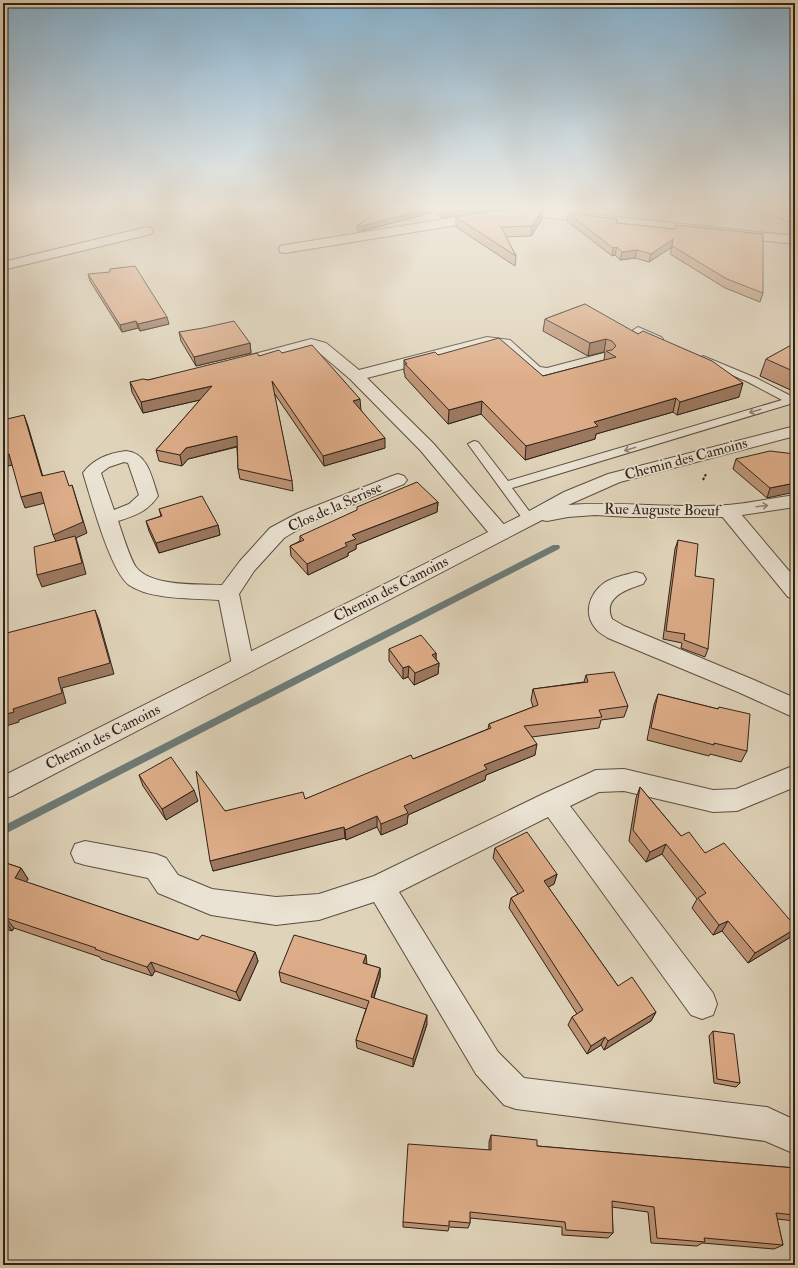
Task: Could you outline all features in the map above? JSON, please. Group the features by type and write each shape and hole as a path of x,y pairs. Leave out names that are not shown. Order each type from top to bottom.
{"street":[{"path":"356,376 487,342 505,343 535,371 547,373 604,358"},
{"path":"234,363 311,344 321,346 356,376 427,447 500,533"},
{"name":"Chemin des Camoins","path":"3,788 529,519 551,505 586,488 652,468 795,431"},
{"name":"Clos de la Serisse","path":"228,593 247,566 278,533 305,517 398,480"},
{"path":"586,488 582,493 583,500 596,509"},
{"name":"Rue Auguste Boeuf","path":"529,519 568,511 596,509 630,511 728,510 795,501"},
{"path":"728,510 795,592"},
{"path":"107,518 127,570 137,580 151,586 167,589 228,593 243,665"},
{"path":"636,579 619,583 608,591 601,599 598,611 602,623 616,632 746,686 795,709"},
{"path":"85,853 156,867 168,884 211,902 276,911 319,907 380,887 596,781 624,780 713,801 737,800 795,776"},
{"path":"552,802 702,1004"},
{"path":"380,887 486,1063 516,1093 767,1124 795,1137"}],"lane":[{"path":"638,330 666,343"},
{"path":"695,355 794,401"},
{"path":"505,486 794,401"},
{"path":"474,444 529,519"}],"building":[{"path":"135,266 167,317 138,324 136,321 120,325 88,274 110,272 110,269"},
{"path":"706,266 763,266 763,293 727,279"},
{"path":"585,304 638,334 643,331 712,361 743,383 680,402 676,398 594,422 598,426 526,446 482,401 449,410 405,364 407,364 404,360 435,352 438,355 499,338 543,376 616,357 606,351 612,350 616,346 612,341 606,339 590,343 545,319"},
{"path":"234,321 250,343 194,357 179,332 203,328"},
{"path":"795,343 795,372 766,359"},
{"path":"312,345 360,399 353,401 385,438 323,456 272,381 292,481 238,469 237,436 186,448 180,455 156,450 212,386 141,402 130,382 143,379 148,380 257,353 259,356 279,350 282,353"},
{"path":"24,415 42,476 64,471 69,486 72,485 83,522 53,535 41,492 21,497 9,454 3,455 3,420"},
{"path":"770,451 795,454 795,483 770,488 736,459"},
{"path":"417,482 438,502 352,535 356,539 345,543 347,546 307,564 290,546 304,540 300,536 357,510 357,507"},
{"path":"202,496 218,525 156,543 146,521 162,516 159,509"},
{"path":"75,536 82,563 37,575 34,547"},
{"path":"678,540 698,544 695,576 714,579 708,649 684,640 685,634 666,631"},
{"path":"95,610 110,663 58,678 62,693 13,709 14,712 3,715 3,634"},
{"path":"421,635 436,653 432,655 439,663 415,673 409,666 403,668 389,649"},
{"path":"614,672 628,706 599,710 602,717 524,726 537,744 484,765 487,769 404,806 408,813 381,824 377,816 345,830 344,827 210,861 196,771 225,811 303,792 305,799 411,755 413,759 491,728 489,724 538,705 533,689 588,682 586,675"},
{"path":"658,694 718,709 719,707 750,714 747,751 714,743 714,745 651,728"},
{"path":"171,757 194,790 162,809 139,775"},
{"path":"640,787 681,836 689,832 705,853 724,843 795,926 795,929 755,953 728,921 719,925 698,898 706,893 666,844 650,852 633,830"},
{"path":"527,832 557,874 544,881 618,986 632,977 656,1012 608,1041 605,1037 591,1046 572,1017 583,1010 511,898 524,891 495,848"},
{"path":"3,862 21,868 15,878 198,940 202,935 255,952 236,992 151,962 147,967 95,949 96,948 6,918 5,921 3,920"},
{"path":"294,935 366,955 363,963 380,968 371,997 427,1015 413,1059 356,1040 369,1001 279,972"},
{"path":"713,1031 734,1034 740,1083 717,1079"},
{"path":"491,1135 537,1140 537,1146 795,1168 795,1215 776,1213 783,1245 704,1238 705,1242 657,1238 654,1207 612,1201 613,1233 566,1230 565,1222 470,1212 470,1223 449,1221 449,1226 403,1222 408,1144 491,1150"}],"waterway":[{"path":"3,831 556,547"}]}
